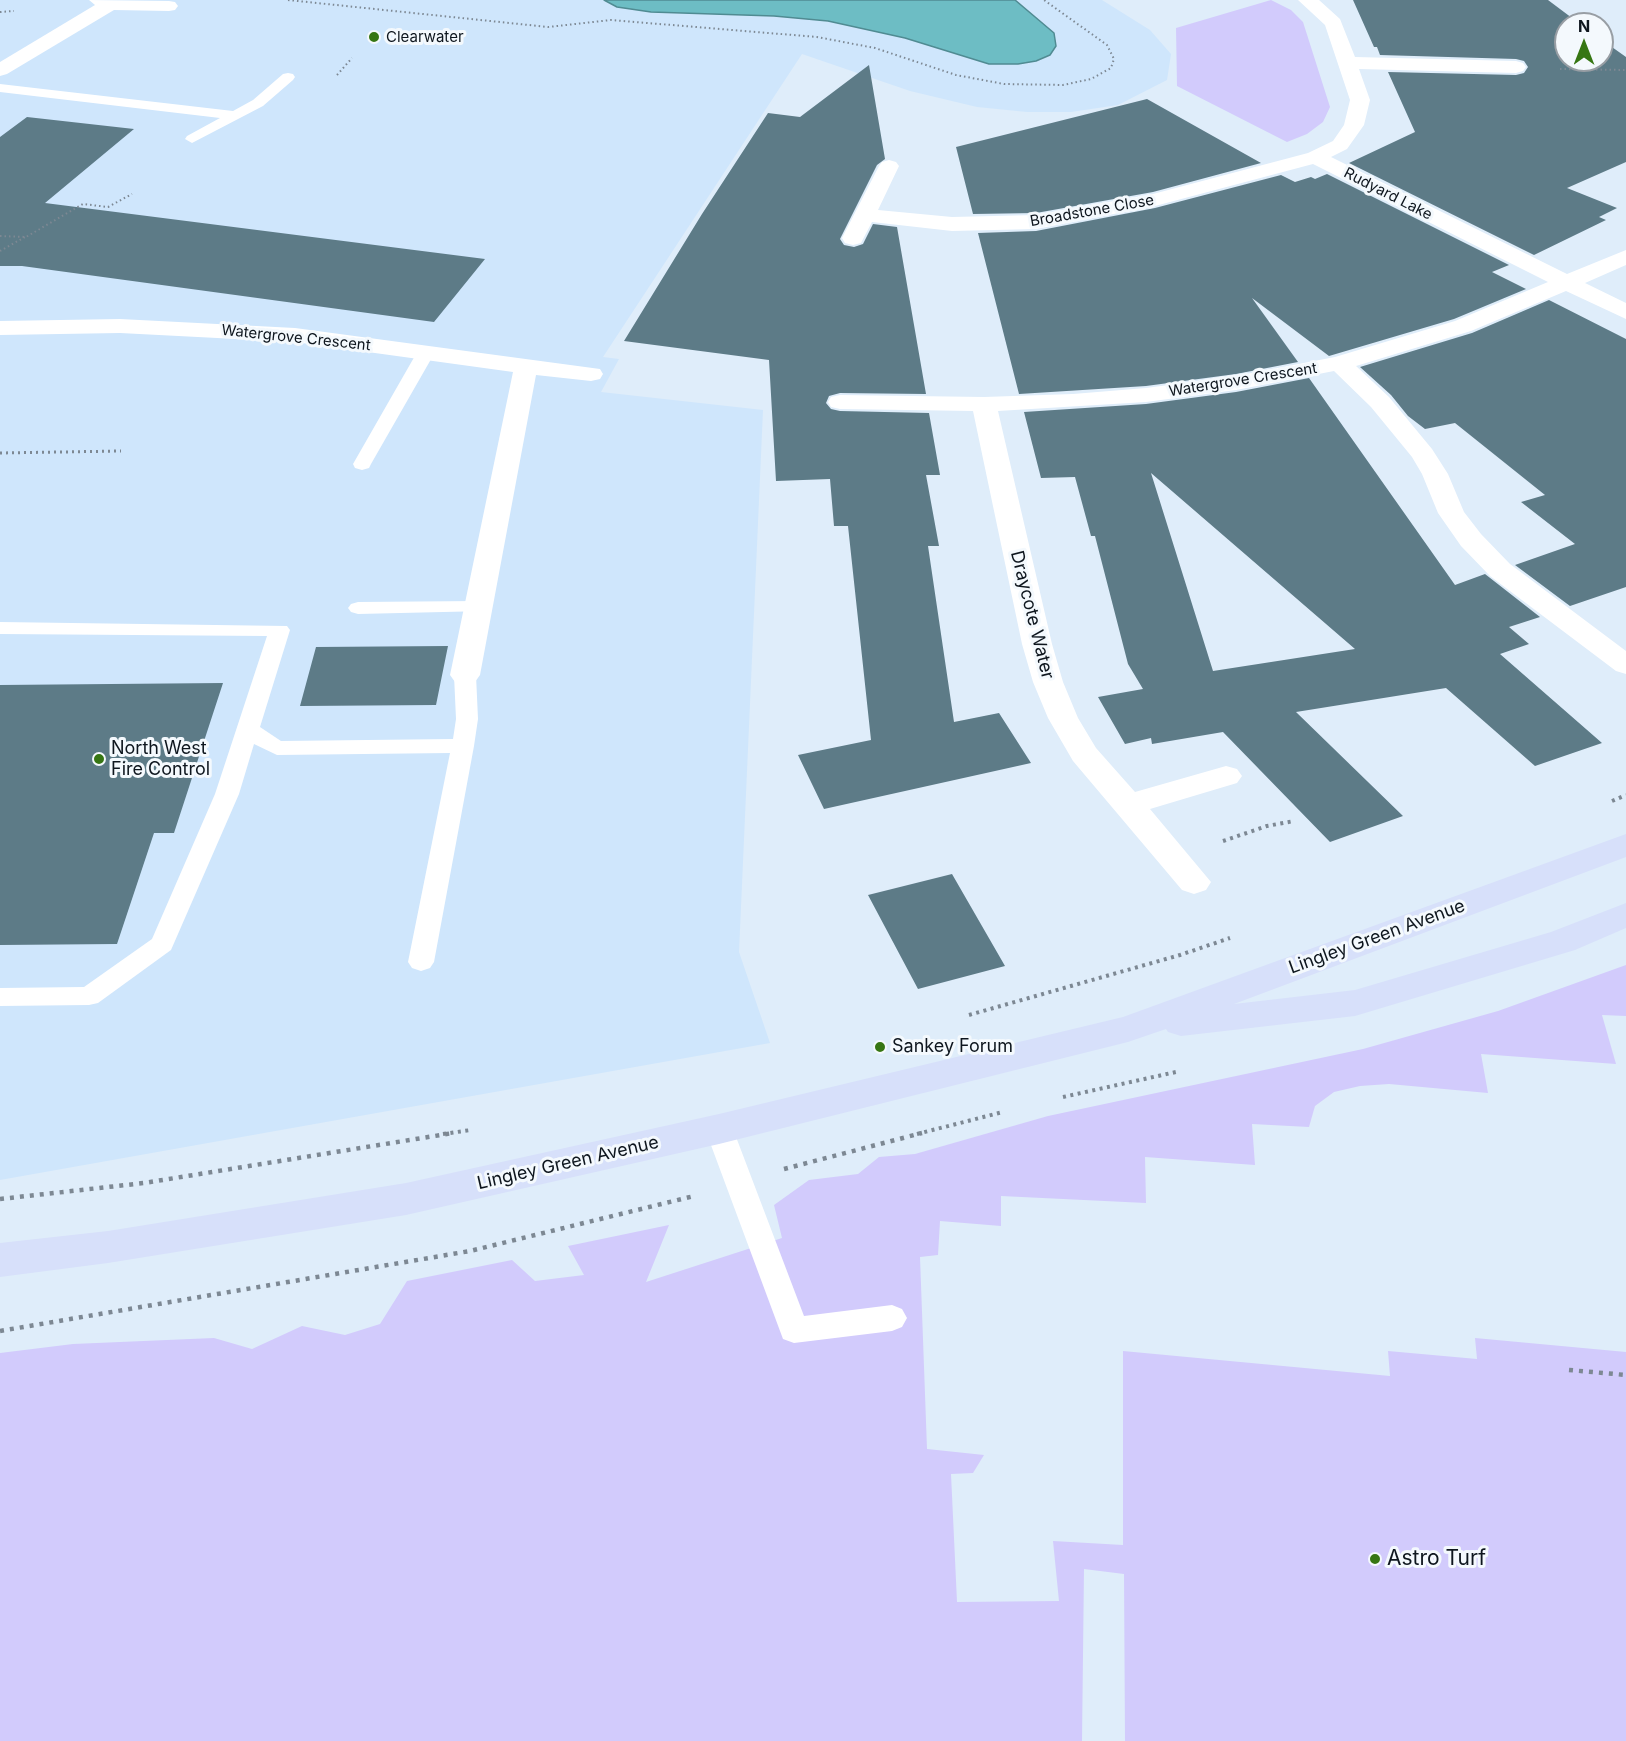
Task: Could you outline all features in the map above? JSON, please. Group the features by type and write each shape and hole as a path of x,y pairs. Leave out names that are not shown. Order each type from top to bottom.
{"main road":[{"name":"Lingley Green Avenue","path":"0,1260 108,1246 406,1199 719,1129 1128,1029 1626,845"},
{"name":"Lingley Green Avenue","path":"1128,1029 1355,1003 1563,941 1626,915"}],"street":[{"name":"Rudyard Lake","path":"1307,0 1318,7 1334,23 1360,100 1354,125 1340,145 1315,157"},
{"path":"0,70 104,2 169,6"},
{"path":"1349,63 1516,67"},
{"name":"Rudyard Lake","path":"1315,157 1626,312"},
{"name":"Broadstone Close","path":"864,215 952,224 1036,222 1155,200 1315,157"},
{"path":"853,238 889,166"},
{"name":"Watergrove Crescent","path":"840,402 984,404 1073,401 1146,395 1236,383 1340,363 1463,326 1567,284 1626,257"},
{"name":"Watergrove Crescent","path":"0,328 120,326 203,328 296,335 425,354 591,374"},
{"path":"1340,363 1380,402 1424,454 1452,513 1471,540 1500,570 1614,641 1626,665"},
{"path":"465,675 525,366"},
{"name":"Draycote Water","path":"984,404 1037,644 1048,682 1063,718 1084,754 1194,882"},
{"path":"1128,805 1226,776"}],"lane":[{"path":"192,139 234,114 258,103 288,77"},
{"path":"0,88 234,114"},
{"path":"362,464 425,354"},
{"path":"358,608 479,607"},
{"path":"0,628 280,630 227,794 162,944 89,996 0,997"},
{"path":"421,962 463,747 467,719 465,675"},
{"path":"248,729 277,748 463,747"},
{"path":"719,1129 794,1330 892,1318"}],"path":[{"path":"288,0 548,27 611,20 818,37 875,48 956,75 1004,84 1064,85 1091,79 1111,68 1114,59 1107,45 1044,0"},
{"path":"337,75 352,58"},
{"path":"0,250 83,204 108,207 132,194"},
{"path":"0,236 26,237"},
{"path":"0,453 121,451"},
{"path":"1605,804 1626,795"},
{"path":"1173,858 1267,826 1294,821"},
{"path":"962,1017 1180,955 1236,936"},
{"path":"0,1199 144,1184 481,1128"},
{"path":"0,1331 470,1251 673,1202"},
{"path":"1569,1370 1626,1375"}],"shaded area":[{"path":"0,0 1102,0 1150,30 1171,54 1167,80 1118,105 1071,112 1027,112 977,107 910,91 802,54 603,357 619,359 601,392 763,410 739,952 770,1043 0,1180"},
{"path":"1271,0 1291,10 1303,22 1330,107 1323,122 1307,134 1287,142 1177,86 1176,28"},
{"path":"1626,965 1626,1016 1602,1015 1616,1064 1481,1054 1488,1093 1389,1084 1360,1086 1334,1092 1315,1106 1309,1127 1252,1124 1255,1165 1145,1157 1146,1203 1001,1196 1001,1226 940,1221 938,1255 920,1257 927,1449 984,1455 973,1473 951,1474 957,1602 1059,1601 1053,1541 1123,1545 1123,1351 1390,1376 1388,1351 1477,1359 1475,1338 1626,1352 1626,1741 1125,1741 1124,1574 1084,1569 1082,1741 0,1741 0,1353 73,1344 214,1338 252,1349 302,1326 345,1335 380,1324 407,1281 512,1260 535,1281 584,1275 568,1246 669,1225 646,1282 782,1238 774,1205 809,1180 858,1174 879,1157 915,1154 1048,1116 1363,1049 1498,1011"}],"water":[{"path":"604,0 1015,0 1054,33 1056,46 1050,55 1036,61 1018,64 989,64 905,38 828,21 774,16 651,12 617,7"}],"building":[{"path":"1353,0 1548,0 1564,12 1554,12 1554,72 1614,72 1614,48 1626,57 1626,162 1567,188 1617,208 1599,217 1606,220 1534,255 1349,163 1415,132 1388,72 1516,75 1524,73 1528,67 1524,61 1516,59 1380,55 1377,47 1374,47"},
{"path":"869,65 885,159 877,165 840,239 844,245 854,247 863,244 873,224 897,227 926,394 840,393 829,396 826,403 831,409 840,411 929,413 940,475 926,475 939,546 928,546 954,722 999,713 1031,763 824,809 798,755 871,740 848,526 834,526 830,479 776,481 769,360 624,341 702,214 768,113 800,117"},
{"path":"1147,99 1261,163 1153,192 1036,213 973,214 956,147"},
{"path":"27,117 134,129 45,203 485,259 434,322 22,266 0,266 0,137"},
{"path":"1327,174 1509,265 1492,272 1526,289 1454,319 1329,356 1252,298 1298,362 1236,374 1146,386 1019,394 978,233 1036,231 1155,208 1281,175 1295,182 1311,177 1315,179"},
{"path":"1549,300 1626,339 1626,587 1570,606 1515,565 1575,544 1521,502 1545,495 1455,423 1425,429 1408,416 1391,395 1360,367 1472,333"},
{"path":"1309,378 1455,585 1485,574 1540,617 1509,627 1529,644 1500,654 1602,743 1535,766 1446,688 1296,712 1403,816 1330,842 1223,732 1152,744 1151,738 1125,744 1098,697 1143,689 1128,664 1095,536 1091,536 1075,477 1041,478 1024,412 1146,404 1236,392","holes":["1151,473 1355,649 1213,671"]},
{"path":"448,646 436,705 300,706 316,647"},
{"name":"North West Fire Control","path":"223,683 174,833 154,833 117,944 0,945 0,685"},
{"path":"952,874 1005,966 918,989 868,895"}],"place":[{"name":"Clearwater","path":"374,37"},
{"name":"North West Fire Control","path":"99,759"},
{"name":"Sankey Forum","path":"880,1047"},
{"name":"Astro Turf","path":"1375,1559"}]}
